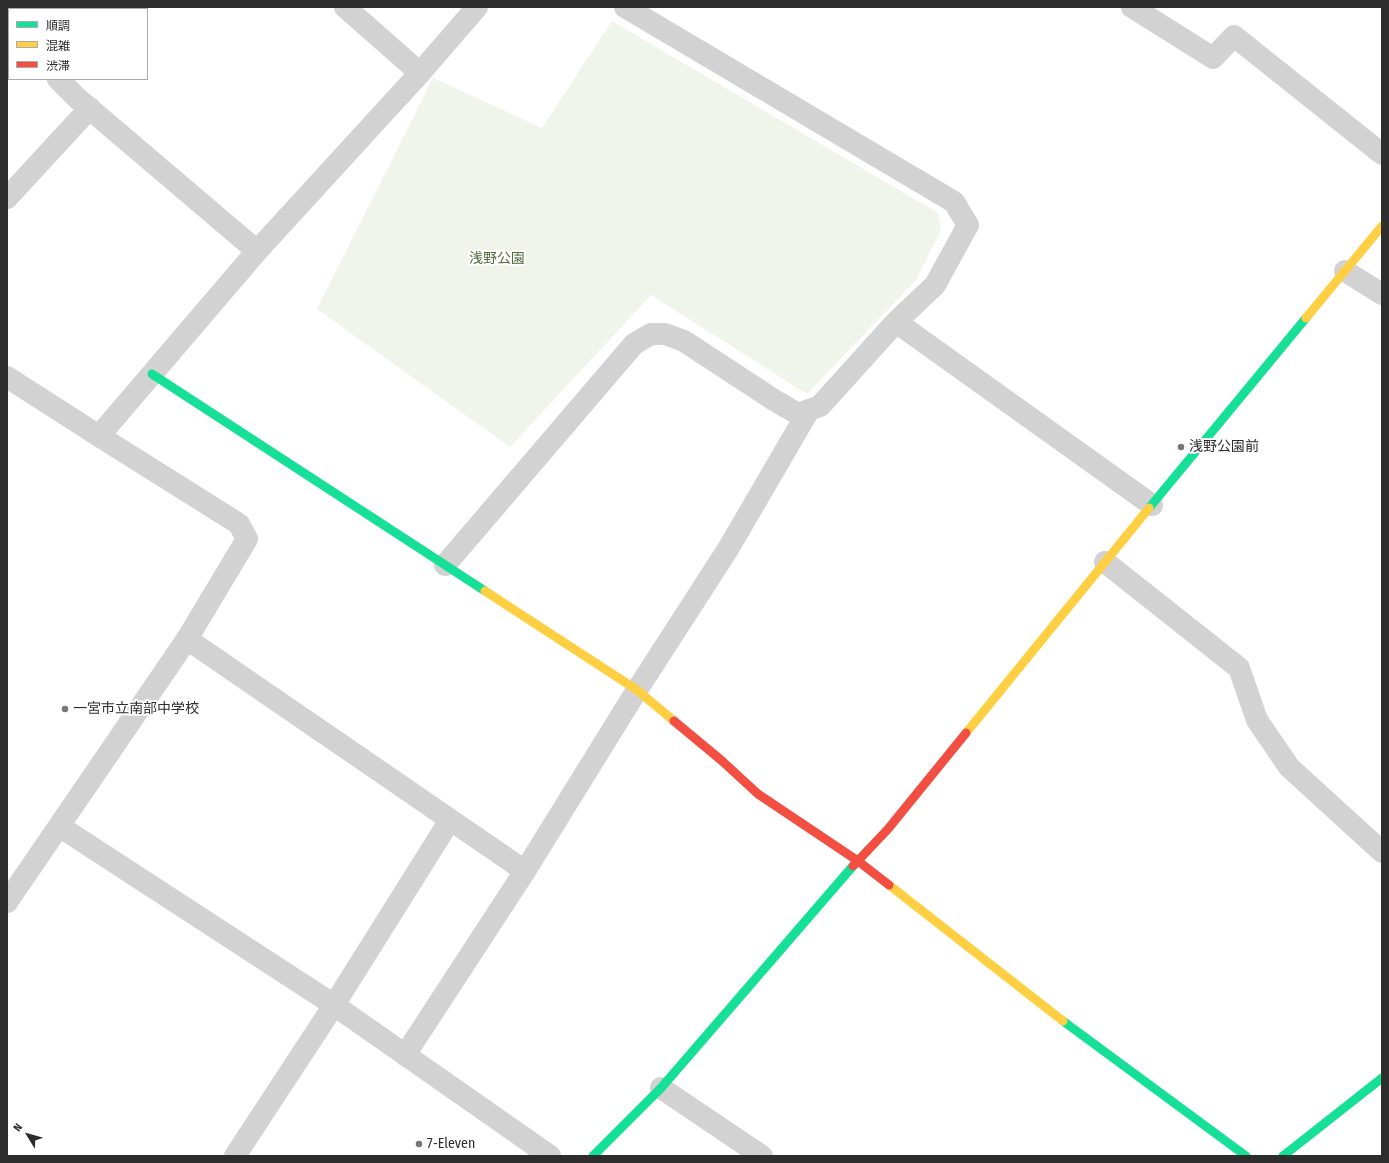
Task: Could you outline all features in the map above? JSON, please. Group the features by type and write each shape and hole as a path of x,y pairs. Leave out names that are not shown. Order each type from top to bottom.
{"street":[{"path":"345,7 420,73"},
{"path":"98,436 257,251 420,73 477,7"},
{"path":"444,565 634,344 651,334 665,334 684,341 798,414 820,406 896,322 935,285 968,225 954,202 625,7"},
{"path":"1132,7 1213,58 1234,36 1382,154"},
{"path":"59,80 257,251"},
{"path":"7,198 90,108"},
{"path":"593,1156 661,1088 888,828 1382,226"},
{"path":"1345,271 1382,294"},
{"path":"896,322 1152,505"},
{"path":"152,374 637,690 721,760 758,794 858,861 1042,1005 1246,1156"},
{"path":"7,377 239,524 247,540 188,639 7,902"},
{"path":"405,1055 525,872 637,690 728,549 809,410"},
{"path":"1105,562 1239,668 1257,720 1289,767 1382,852"},
{"path":"188,639 525,872"},
{"path":"236,1156 334,1005 450,820"},
{"path":"59,826 334,1005 550,1156"},
{"path":"1283,1156 1382,1078"},
{"path":"661,1088 762,1156"}],"green space":[{"name":"浅野公園","path":"612,21 938,213 941,230 916,280 807,394 651,295 510,447 317,309 433,78 542,128"}],"traffic: fast":[{"path":"1149,508 1306,318"},
{"path":"152,374 485,591"},
{"path":"593,1156 661,1088 853,866"},
{"path":"1063,1021 1246,1156"},
{"path":"1283,1156 1382,1078"}],"traffic: slow":[{"path":"1306,318 1382,226"},
{"path":"966,733 1149,508"},
{"path":"485,591 637,690 674,721"},
{"path":"889,885 1063,1021"}],"traffic: jam":[{"path":"674,721 721,760 758,794 858,861 889,885"},
{"path":"853,866 888,829 966,733"}],"place":[{"name":"浅野公園前","path":"1181,447"},
{"name":"一宮市立南部中学校","path":"65,709"},
{"name":"7-Eleven","path":"419,1144"}]}
